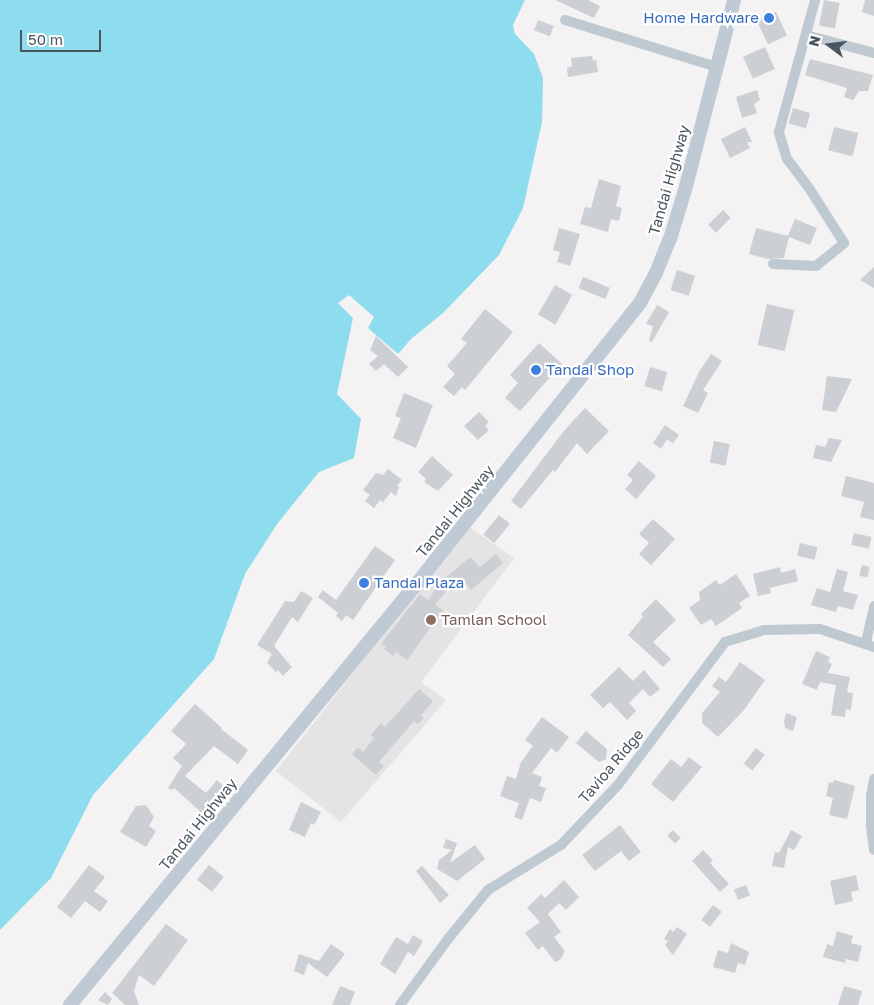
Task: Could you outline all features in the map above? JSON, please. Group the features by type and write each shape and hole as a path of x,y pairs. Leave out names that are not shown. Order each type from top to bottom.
{"main road":[{"name":"Tandai Highway","path":"70,1005 412,590 640,302 656,273 670,238 685,190 734,0"}],"street":[{"path":"773,264 816,266 844,243 809,188 787,159 779,132 815,0"},
{"path":"565,20 717,67"},
{"path":"806,35 874,53"},
{"path":"870,644 874,606"},
{"name":"Tavioa Ridge","path":"400,1005 448,939 488,890 561,845 618,785 725,642 764,630 820,629 870,644"},
{"path":"874,779 871,796 871,826 874,850"}],"shaded area":[{"name":"Tamlan School","path":"468,526 514,558 421,682 446,700 341,822 276,771"}],"water":[{"path":"0,0 525,0 513,25 515,34 534,54 543,78 542,122 523,208 499,255 443,313 411,339 398,354 368,328 374,317 349,295 338,303 353,318 337,394 361,419 354,458 319,472 277,524 245,574 214,659 93,795 51,878 0,930"}],"building":[{"path":"555,0 588,0 600,6 594,18"},
{"path":"824,0 840,3 835,29 819,26"},
{"path":"865,0 874,0 874,16 862,12"},
{"path":"776,12 787,36 768,44 757,21"},
{"path":"538,20 554,26 550,36 534,30"},
{"path":"765,47 775,69 753,79 743,57"},
{"path":"592,56 593,61 596,60 598,72 568,77 567,68 572,66 571,58"},
{"path":"810,59 873,75 868,91 859,91 853,100 844,97 847,88 805,75"},
{"path":"757,90 760,100 754,104 757,113 742,118 736,97"},
{"path":"793,108 810,113 806,128 789,123"},
{"path":"745,127 752,142 747,142 750,148 730,158 721,139"},
{"path":"834,127 858,133 852,156 828,150"},
{"path":"599,179 621,186 616,206 622,208 619,221 611,219 608,232 580,224 585,207 591,208"},
{"path":"723,210 731,218 716,233 708,225"},
{"path":"795,219 817,228 810,245 789,237 784,258 768,259 749,254 756,228 788,236"},
{"path":"559,228 580,234 570,266 557,262 560,252 553,250"},
{"path":"874,267 874,288 860,280"},
{"path":"677,270 695,276 689,296 671,290"},
{"path":"583,277 610,288 605,299 579,288"},
{"path":"555,285 572,295 555,324 538,314"},
{"path":"767,304 794,310 785,351 758,345"},
{"path":"657,305 669,312 652,342 649,341 653,326 646,324"},
{"path":"485,309 513,332 465,390 462,387 454,396 443,387 455,374 447,366 467,343 461,339"},
{"path":"376,336 408,367 398,377 384,364 376,371 369,364 378,356 370,350"},
{"name":"Tandai Shop","path":"539,343 562,364 520,411 505,398 518,383 510,375"},
{"path":"711,354 722,361 703,390 708,393 698,413 683,406 699,372"},
{"path":"650,367 667,372 662,391 644,386"},
{"path":"827,376 852,379 836,412 822,410"},
{"path":"404,393 433,405 416,448 393,438 401,418 395,416"},
{"path":"585,408 609,431 587,454 577,443 555,472 553,470 521,509 511,501 563,432"},
{"path":"479,412 489,422 485,426 489,430 478,440 464,426"},
{"path":"665,425 679,435 673,443 667,439 661,449 653,443"},
{"path":"829,438 842,440 831,462 813,458 816,445 825,447"},
{"path":"714,441 730,444 726,466 710,463"},
{"path":"432,456 453,475 438,491 424,482 426,479 418,472"},
{"path":"639,461 656,476 636,499 625,489 633,480 627,475"},
{"path":"388,469 402,480 397,486 399,487 396,496 391,492 383,502 380,500 374,508 365,501 370,495 363,490 376,473 383,475"},
{"path":"846,476 874,483 874,520 860,517 864,502 841,496"},
{"path":"499,515 510,524 494,543 483,534"},
{"path":"653,519 675,539 651,565 639,554 649,543 639,534"},
{"path":"854,533 872,537 869,549 851,545"},
{"path":"800,543 818,547 815,560 797,556"},
{"name":"Tandai Plaza","path":"375,546 395,560 353,620 346,615 342,621 336,616 338,613 318,597 323,590 336,600"},
{"path":"496,554 503,563 471,590 462,579 448,589 435,605 443,610 407,660 396,652 393,656 384,649 386,647 381,644 420,594 428,600 441,582 470,557 480,567"},
{"path":"862,565 870,567 867,578 859,576"},
{"path":"780,567 781,573 795,569 798,581 770,588 771,593 758,596 753,574"},
{"path":"837,569 848,572 843,591 858,595 853,610 838,606 836,612 811,605 817,588 830,592"},
{"path":"736,574 750,596 739,603 742,608 716,626 711,619 701,625 689,608 700,600 699,592 716,580 720,585"},
{"path":"301,591 313,598 298,622 292,617 274,646 292,667 283,676 278,670 276,672 267,663 272,654 257,645 285,601 294,602"},
{"path":"656,599 676,620 653,642 671,659 663,667 628,635 643,617 641,614"},
{"path":"816,651 830,657 828,662 832,664 828,673 850,677 847,692 853,693 851,710 846,709 845,717 831,715 836,685 820,682 817,690 802,684"},
{"path":"740,662 765,680 744,710 718,737 702,723 702,713 720,692 712,686 719,677 726,682"},
{"path":"619,667 633,681 644,670 660,689 650,697 643,689 629,703 636,711 627,720 610,702 603,708 590,695"},
{"path":"419,689 433,701 421,716 424,718 418,724 414,721 379,762 384,766 376,775 352,754 358,747 363,752 374,738 371,735 381,723 385,727"},
{"path":"195,704 221,729 248,750 238,764 214,746 185,776 206,793 217,780 226,788 202,813 174,788 172,790 168,788 182,766 173,758 186,744 171,731"},
{"path":"786,713 797,717 793,731 785,728"},
{"path":"542,717 569,737 557,753 551,748 532,773 542,777 539,786 546,788 541,802 530,798 522,820 514,817 519,803 500,796 507,776 516,779 521,762 533,746 525,740"},
{"path":"586,731 607,749 606,759 599,762 576,743"},
{"path":"756,748 765,755 752,771 744,764"},
{"path":"689,757 702,767 673,802 651,784 671,759 681,767"},
{"path":"834,780 855,786 847,819 829,815 833,798 826,796 829,782 833,783"},
{"path":"301,802 321,812 314,825 311,823 305,837 289,830"},
{"path":"146,805 154,817 149,826 156,831 146,847 120,832 136,806"},
{"path":"620,825 641,852 629,861 621,851 595,871 582,855"},
{"path":"673,830 681,838 675,843 667,836"},
{"path":"791,830 802,836 794,850 788,847 784,868 772,866 775,852 779,853"},
{"path":"446,839 457,843 450,863 475,845 485,859 457,881 437,869 439,860 452,850 443,848"},
{"path":"703,850 713,860 710,863 729,884 720,892 692,861"},
{"path":"89,865 105,877 94,891 108,901 100,912 85,901 71,918 57,907"},
{"path":"209,865 224,877 212,892 197,880"},
{"path":"422,866 449,895 440,903 416,871"},
{"path":"856,875 859,890 851,892 853,901 835,905 830,881"},
{"path":"564,880 579,897 566,910 559,903 548,914 561,932 554,937 565,951 560,960 555,962 543,946 538,950 525,933 540,922 527,908 541,894 545,898"},
{"path":"746,885 750,895 738,900 734,890"},
{"path":"713,905 722,912 710,927 701,920"},
{"path":"166,924 188,940 154,986 139,975 134,991 139,1005 125,1005 112,993"},
{"path":"677,927 687,934 673,955 665,945 668,941 664,939 670,929 673,932"},
{"path":"837,931 853,936 851,943 862,946 858,962 846,959 845,963 823,957 827,944 833,946"},
{"path":"413,935 423,941 414,956 408,952 395,974 380,964 396,937 408,944"},
{"path":"731,943 749,952 745,965 738,963 735,973 713,967 718,950 728,953"},
{"path":"331,944 345,954 327,977 308,963 304,975 294,971 299,954 319,961"},
{"path":"340,986 355,992 350,1005 332,1005"},
{"path":"844,986 862,991 858,1005 838,1005"},
{"path":"105,992 112,999 108,1005 98,1000"}],"place":[{"name":"Home Hardware","path":"769,18"},
{"name":"Tandai Shop","path":"536,370"},
{"name":"Tandai Plaza","path":"364,583"},
{"name":"Tamlan School","path":"431,620"}]}
